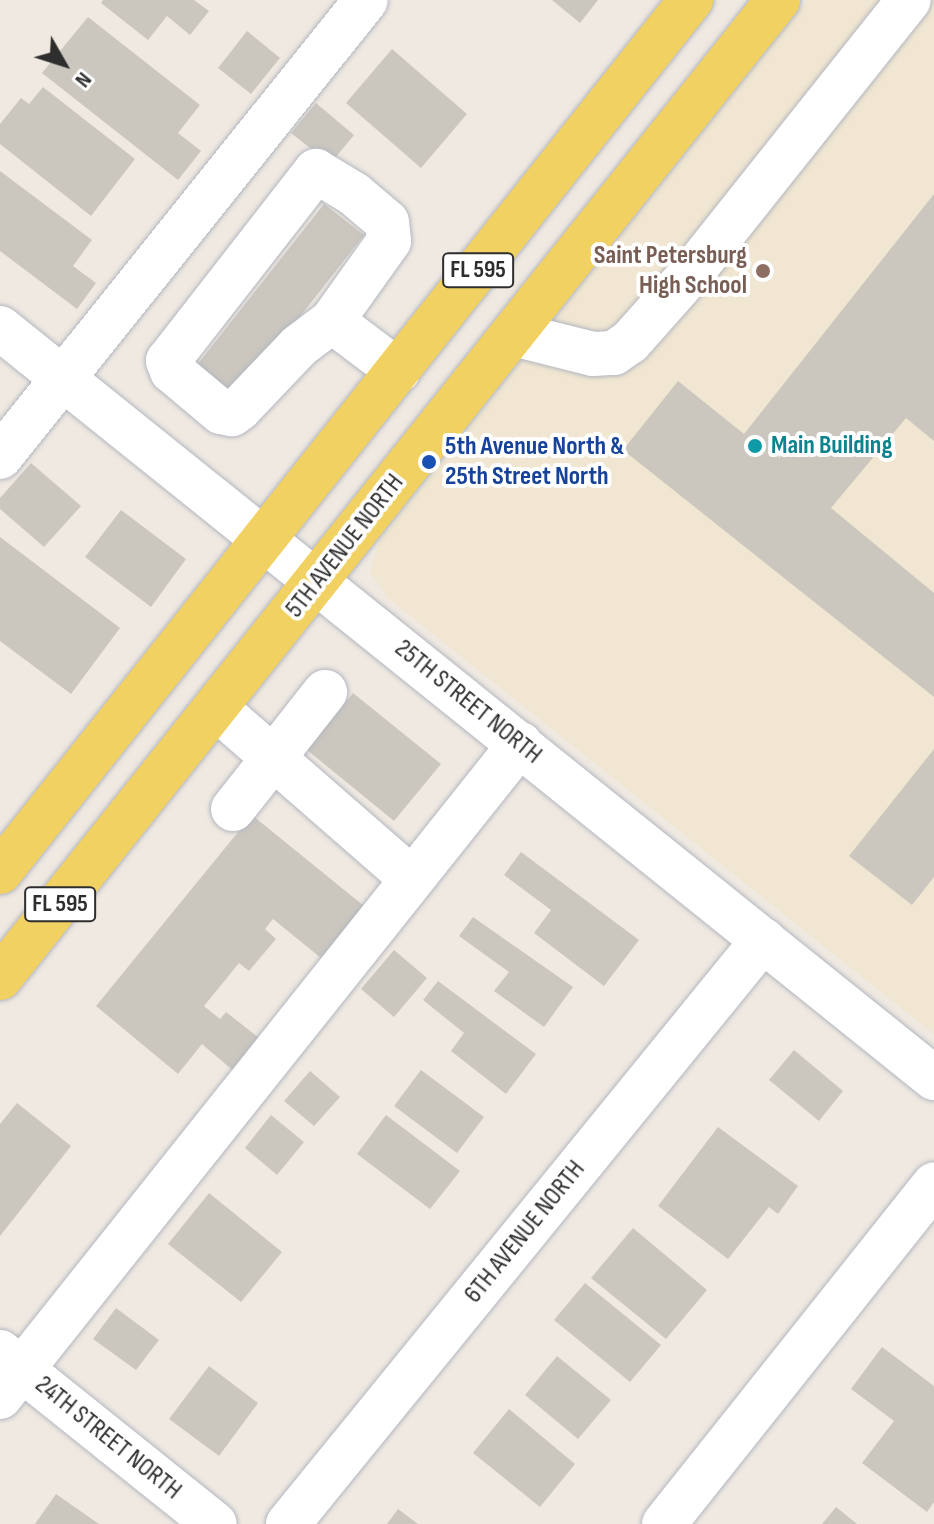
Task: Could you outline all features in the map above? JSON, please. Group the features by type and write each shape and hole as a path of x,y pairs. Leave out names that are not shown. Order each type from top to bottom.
{"main road":[{"name":"FL 595","path":"0,872 691,0"},
{"name":"5TH AVENUE NORTH","path":"0,978 778,0"}],"street":[{"path":"0,457 366,0"},
{"path":"513,334 593,354 614,353 630,342 694,270 909,0"},
{"path":"112,318 168,361 172,371 221,412 232,414 299,346 332,321 389,241 387,222 354,194 316,171 263,130"},
{"path":"168,361 316,171"},
{"path":"332,321 398,371"},
{"name":"25TH STREET NORTH","path":"0,328 934,1078"},
{"path":"233,809 325,692"},
{"path":"216,708 412,879"},
{"path":"7,1373 520,744"},
{"name":"6TH AVENUE NORTH","path":"288,1524 763,940"},
{"path":"664,1524 934,1184"},
{"name":"24TH STREET NORTH","path":"7,1373 215,1524"}],"shaded area":[{"name":"Saint Petersburg High School","path":"807,0 934,0 934,1034 389,599 370,572 379,542"}],"building":[{"path":"103,0 194,0 209,11 190,35 167,16 148,40 101,3"},
{"path":"552,0 598,0 580,23"},
{"path":"88,17 200,105 178,133 201,151 178,180 42,73"},
{"path":"247,31 280,58 251,94 218,68"},
{"path":"392,49 467,114 421,168 346,103"},
{"path":"43,87 135,159 91,216 0,144 0,124 21,98 29,104"},
{"path":"316,103 354,135 330,164 291,133"},
{"path":"0,171 92,240 73,266 96,283 77,309 0,251"},
{"name":"Main Building","path":"934,194 934,441 906,418 831,508 934,593 934,697 623,450 678,381 744,434"},
{"path":"324,204 364,235 237,397 197,365"},
{"path":"31,463 81,506 44,547 0,509 0,498"},
{"path":"121,510 186,559 151,607 85,557"},
{"path":"0,537 120,628 71,694 0,641"},
{"path":"353,693 441,764 394,821 307,750"},
{"path":"934,749 934,877 912,905 849,856"},
{"path":"252,815 364,906 321,958 273,919 265,929 276,939 249,971 239,963 204,1006 220,1019 226,1012 263,1041 237,1074 202,1044 178,1074 96,1006"},
{"path":"521,852 639,940 604,986 534,933 551,910 504,875"},
{"path":"473,917 573,987 544,1027 494,991 509,972 459,936"},
{"path":"394,950 427,978 394,1017 361,989"},
{"path":"438,981 536,1054 506,1094 451,1051 464,1033 423,1000"},
{"path":"794,1050 843,1091 819,1121 769,1080"},
{"path":"421,1070 484,1117 457,1153 394,1106"},
{"path":"310,1071 340,1097 314,1126 284,1101"},
{"path":"17,1103 71,1146 0,1236 0,1124"},
{"path":"271,1115 304,1142 277,1175 245,1148"},
{"path":"386,1115 460,1171 430,1209 357,1154"},
{"path":"718,1127 798,1186 778,1214 769,1207 728,1259 658,1206"},
{"path":"209,1193 282,1252 241,1302 168,1244"},
{"path":"633,1228 707,1290 666,1339 591,1278"},
{"path":"585,1283 661,1345 630,1382 554,1320"},
{"path":"116,1308 159,1340 136,1370 93,1339"},
{"path":"882,1347 934,1386 934,1502 927,1512 862,1463 894,1421 851,1389"},
{"path":"557,1356 611,1400 578,1439 525,1395"},
{"path":"209,1366 258,1403 219,1456 169,1419"},
{"path":"509,1409 575,1464 540,1507 473,1453"},
{"path":"56,1494 99,1524 35,1524"},
{"path":"836,1507 857,1524 822,1524"},
{"path":"398,1509 418,1524 387,1524"}],"place":[{"name":"Saint Petersburg High School","path":"763,271"},
{"name":"Main Building","path":"755,446"},
{"name":"5th Avenue North & 25th Street North","path":"429,462"}]}
